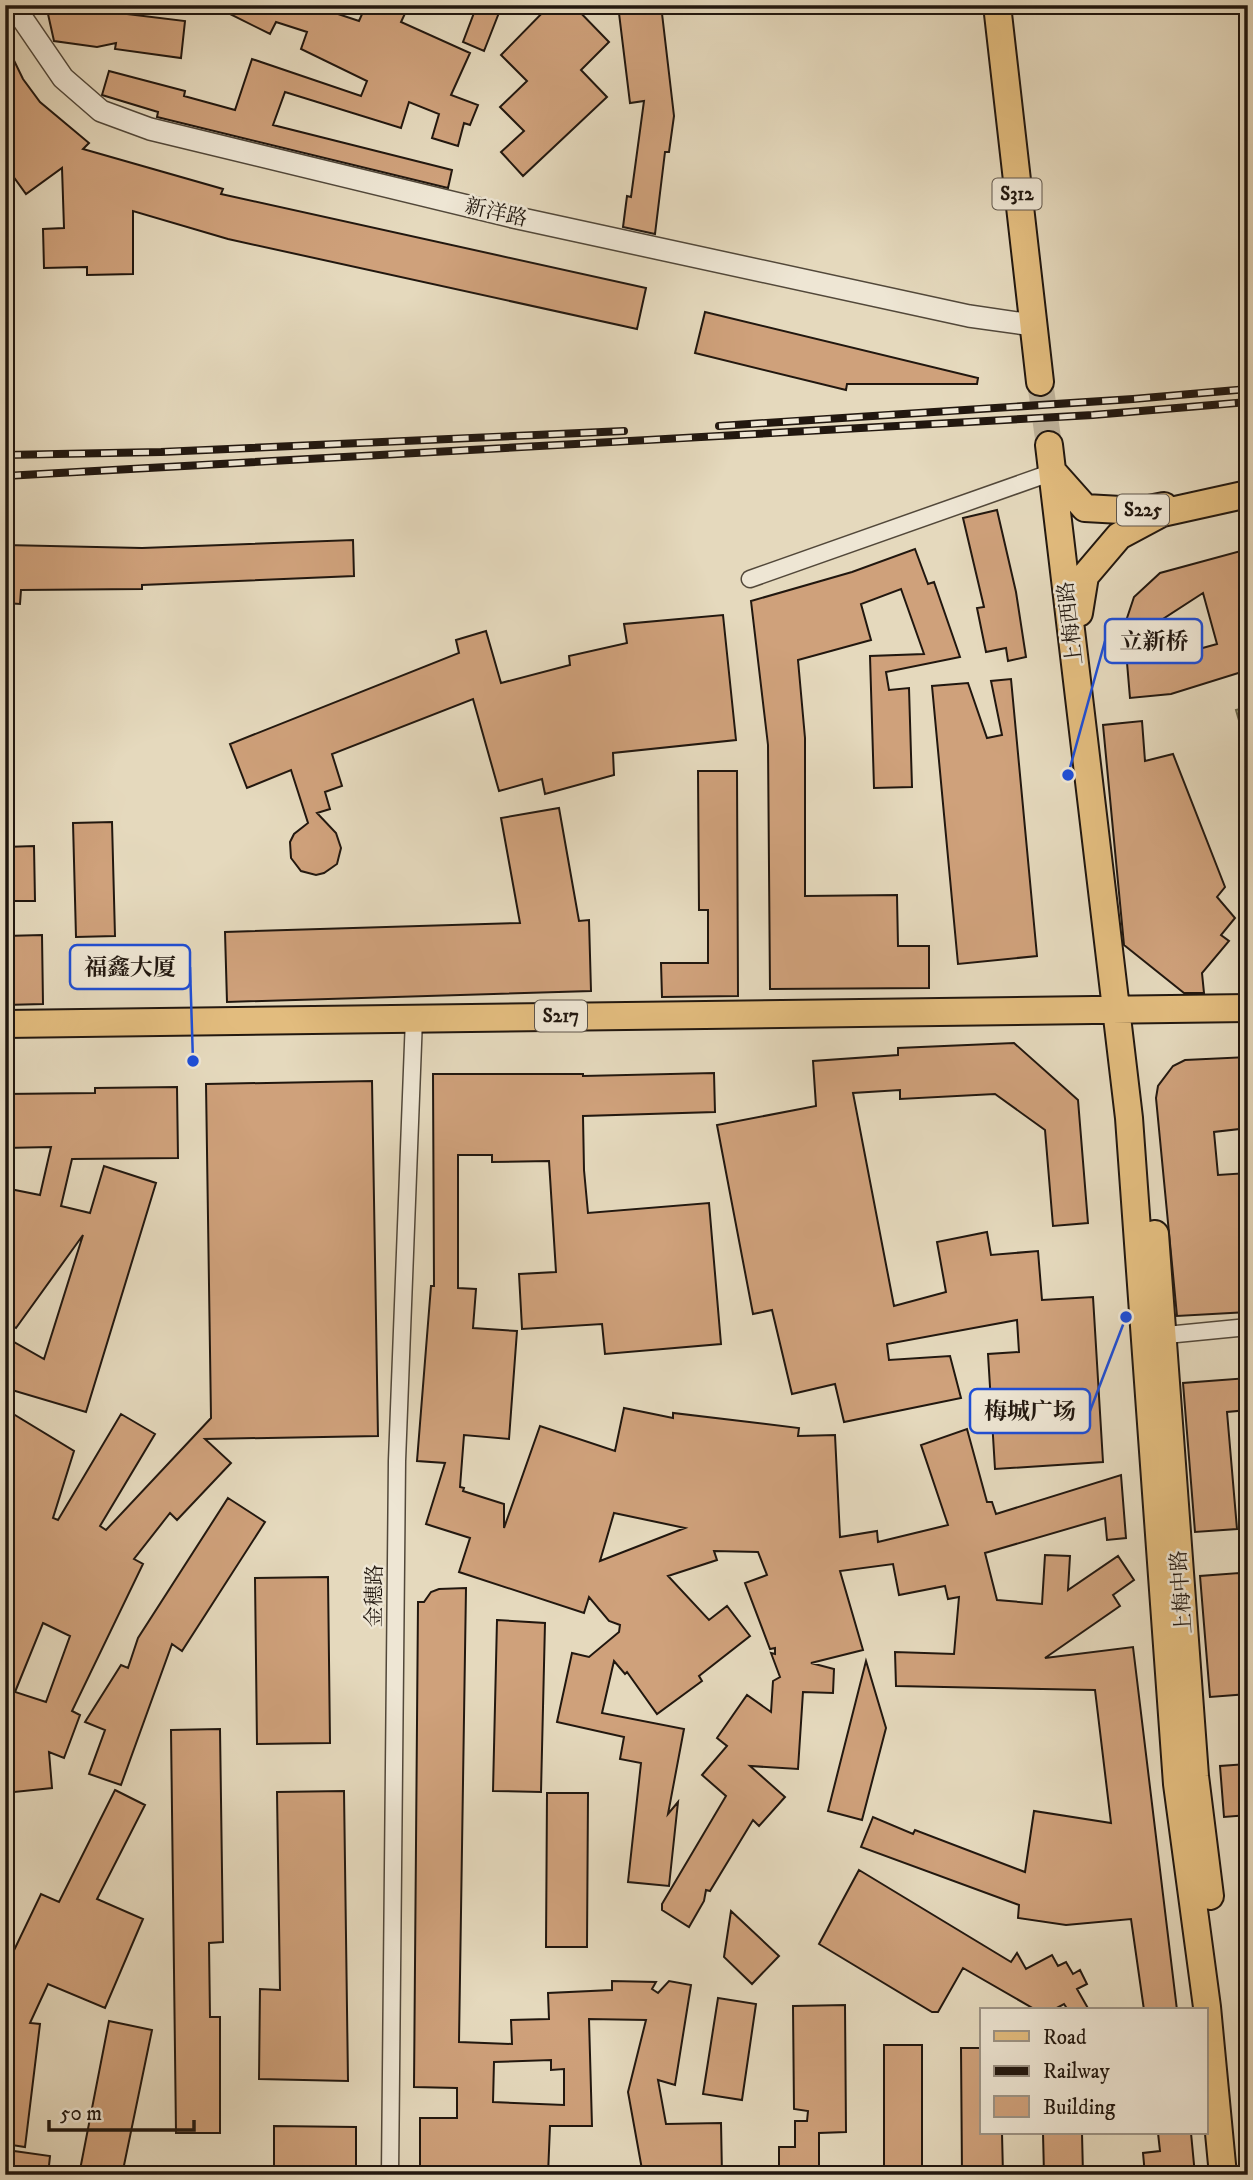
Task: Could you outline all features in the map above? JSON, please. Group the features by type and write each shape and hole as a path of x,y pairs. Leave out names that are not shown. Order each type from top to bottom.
{"main road":[{"name":"S312","path":"997,5 1040,382"},
{"name":"上梅西路","path":"1049,445 1074,650 1125,1009"},
{"name":"S225","path":"1053,472 1085,508 1139,511 1248,492"},
{"path":"1074,650 1085,576 1119,536 1163,513 1248,492"},
{"path":"1125,1009 1248,1008"},
{"name":"S217","path":"5,1024 1125,1009"},
{"name":"上梅中路","path":"1125,1009 1155,1336 1186,1777 1207,2008"},
{"name":"上梅中路","path":"1186,1777 1232,2070 1236,2175"},
{"name":"上梅中路","path":"1208,2021 1223,2175"}],"street":[{"name":"新洋路","path":"13,5 63,78 101,111 150,129 526,220 956,313 1032,325"},
{"path":"750,579 1053,472"},
{"name":"金穗路","path":"390,2175 397,1461 414,1018"},
{"path":"1155,1336 1248,1327"}],"green space":[{"path":"1248,707 1248,752 1236,710"}],"building":[{"path":"46,5 109,5 111,12 185,21 181,58 115,49 116,43 97,47 54,41"},
{"path":"212,5 311,5 359,21 366,5 409,5 401,22 470,53 451,95 478,105 470,125 464,123 458,146 432,138 439,114 409,102 401,128 285,92 273,125 452,170 448,188 157,117 158,112 102,95 109,71 185,91 184,96 235,110 252,59 361,96 367,81 301,49 307,32 276,22 270,34"},
{"path":"477,5 502,5 484,51 463,42"},
{"path":"550,5 573,5 609,42 581,70 607,97 523,176 501,152 524,131 500,107 527,81 501,55"},
{"path":"618,5 661,5 674,116 669,152 665,152 655,234 623,227 627,196 631,197 644,101 630,103"},
{"path":"5,42 23,79 40,102 89,143 83,149 223,189 221,194 646,288 637,329 228,239 133,211 133,274 87,275 87,267 44,268 43,229 64,228 62,168 26,194 5,165"},
{"path":"705,312 978,378 977,384 847,384 846,390 695,353"},
{"path":"997,510 1016,592 1026,657 1008,661 1006,648 986,652 977,608 984,607 963,518"},
{"path":"353,540 354,576 142,585 142,589 21,590 20,604 5,603 5,545 142,548"},
{"path":"915,549 928,584 934,582 960,657 886,672 889,690 909,688 912,787 874,788 870,656 924,654 901,589 861,604 871,640 798,660 805,738 805,896 897,895 898,946 929,946 929,988 770,989 768,745 751,601 852,572"},
{"path":"1248,549 1248,670 1171,694 1130,698 1124,627 1134,597 1160,573","holes":["1203,593 1217,644 1163,659 1160,626 1163,619"]},
{"path":"723,615 736,740 613,753 614,775 545,794 542,779 499,791 473,699 332,754 342,786 325,792 330,809 317,813 336,833 341,848 337,864 324,873 316,875 301,871 291,858 290,842 294,834 308,823 291,770 247,788 230,744 459,653 456,640 486,631 501,683 570,665 569,656 627,643 624,624"},
{"path":"1011,679 1037,956 958,964 932,686 968,683 987,738 1002,735 991,681"},
{"path":"1142,721 1145,761 1173,754 1225,887 1217,897 1235,918 1221,935 1229,941 1202,973 1204,993 1184,993 1124,945 1103,725"},
{"path":"698,771 737,771 738,996 662,997 661,963 708,963 708,910 699,910"},
{"path":"559,808 579,921 589,920 591,991 227,1002 225,932 520,923 501,818"},
{"path":"112,822 115,936 76,937 73,823"},
{"path":"34,846 35,901 5,901 5,847"},
{"path":"42,935 43,1004 5,1005 5,936"},
{"path":"1014,1043 1078,1100 1088,1223 1053,1226 1045,1130 995,1094 900,1099 900,1090 853,1093 894,1306 946,1292 937,1242 987,1232 991,1255 1038,1251 1042,1300 1093,1297 1103,1462 995,1469 988,1354 1019,1352 1017,1320 887,1344 889,1360 950,1356 961,1398 844,1422 835,1384 792,1394 772,1310 753,1314 717,1125 816,1106 813,1061 898,1055 898,1048"},
{"path":"1248,1057 1248,1128 1214,1132 1218,1175 1248,1173 1248,1312 1177,1316 1156,1098 1158,1086 1173,1066 1185,1060"},
{"path":"714,1073 715,1112 583,1116 584,1170 588,1213 709,1203 721,1344 605,1354 602,1324 522,1329 519,1274 556,1272 549,1161 492,1162 492,1155 458,1155 458,1288 476,1289 473,1328 517,1331 509,1439 464,1435 460,1487 464,1488 463,1491 504,1504 504,1528 540,1426 615,1451 624,1408 673,1418 673,1413 799,1428 798,1436 835,1435 840,1537 877,1531 878,1542 948,1525 921,1445 967,1429 987,1502 992,1502 996,1514 1121,1475 1126,1538 1107,1540 1105,1518 985,1553 997,1600 1042,1604 1045,1555 1070,1556 1068,1590 1118,1556 1134,1580 1113,1595 1120,1606 1045,1658 1133,1647 1177,2008 1144,2008 1131,1919 1066,1925 1018,1918 1019,1905 861,1847 873,1817 913,1834 915,1830 1025,1872 1034,1811 1111,1823 1095,1690 896,1686 895,1652 954,1654 959,1597 948,1599 945,1586 899,1595 893,1564 840,1571 863,1650 811,1663 834,1669 833,1693 803,1692 798,1769 750,1766 785,1797 759,1826 753,1820 710,1891 706,1890 704,1901 689,1927 662,1910 662,1904 726,1796 702,1775 727,1746 717,1738 747,1695 771,1712 773,1681 780,1677 771,1653 775,1654 775,1648 770,1649 745,1583 767,1575 758,1552 714,1551 717,1560 668,1576 709,1620 727,1606 750,1636 699,1676 702,1681 657,1714 627,1672 625,1674 614,1661 602,1713 684,1729 668,1814 678,1802 669,1886 628,1882 641,1763 620,1759 624,1737 557,1722 572,1653 589,1657 619,1632 620,1625 609,1621 589,1597 584,1613 459,1572 470,1538 426,1524 445,1463 417,1461 431,1286 434,1286 433,1074","holes":["614,1513 685,1528 600,1561"]},
{"path":"372,1081 378,1436 205,1439 231,1463 177,1520 170,1513 134,1559 143,1564 72,1711 80,1715 64,1758 49,1752 52,1788 5,1793 5,1409 74,1451 53,1518 58,1520 121,1414 155,1434 100,1526 106,1530 211,1418 206,1084","holes":["43,1623 70,1636 46,1702 15,1692"]},
{"path":"177,1087 178,1158 72,1159 61,1206 90,1213 104,1166 156,1183 86,1412 5,1388 5,1337 44,1359 83,1235 16,1328 5,1321 5,1188 40,1195 51,1147 5,1148 5,1094 95,1093 95,1088"},
{"path":"1248,1378 1248,1410 1227,1412 1237,1529 1195,1532 1183,1383"},
{"path":"228,1498 265,1522 182,1651 172,1644 121,1785 89,1774 105,1730 85,1722 121,1665 128,1668 138,1638"},
{"path":"1239,1573 1248,1694 1210,1697 1200,1576"},
{"path":"328,1577 330,1743 257,1744 255,1578"},
{"path":"466,1588 459,2042 512,2044 511,2020 549,2019 548,1993 612,1990 612,1981 656,1982 652,1989 658,1993 669,1981 691,1985 675,2085 658,2080 666,2124 721,2123 722,2175 643,2175 628,2092 646,2020 589,2019 592,2126 550,2126 548,2175 420,2175 420,2118 457,2118 457,2088 414,2087 418,1602 424,1602 431,1592","holes":["551,2060 551,2070 564,2069 564,2105 493,2102 494,2062"]},
{"path":"497,1620 545,1623 541,1792 493,1791"},
{"path":"866,1661 886,1728 862,1820 828,1811"},
{"path":"220,1729 223,1942 209,1943 210,2017 220,2017 220,2133 176,2133 171,1730"},
{"path":"1247,1764 1248,1815 1224,1817 1220,1766"},
{"path":"115,1790 145,1805 97,1899 143,1919 105,2008 48,1984 30,2023 40,2024 25,2147 5,2144 5,2028 8,2002 5,2000 5,1969 41,1894 59,1902"},
{"path":"344,1791 348,2081 259,2079 260,1989 280,1990 277,1792"},
{"path":"547,1793 588,1793 587,1947 546,1947"},
{"path":"859,1870 1011,1962 1017,1953 1026,1969 1052,1955 1058,1966 1066,1962 1073,1974 1080,1970 1087,1984 1077,1989 1088,2008 1067,2008 1064,2004 1057,2008 1033,2008 963,1968 938,2012 932,2012 819,1944"},
{"path":"731,1911 779,1956 752,1984 724,1957"},
{"path":"718,1998 756,2004 742,2100 703,2094"},
{"path":"845,2005 846,2132 819,2133 819,2175 779,2175 779,2147 795,2147 795,2121 807,2121 808,2111 794,2109 793,2006"},
{"path":"109,2021 152,2030 122,2175 79,2175"},
{"path":"884,2045 922,2045 922,2175 884,2175"},
{"path":"961,2048 980,2048 980,2134 1002,2134 1003,2175 962,2175"},
{"path":"274,2126 356,2127 356,2175 274,2175"},
{"path":"1043,2134 1082,2134 1083,2175 1044,2175"},
{"path":"1158,2134 1191,2134 1195,2175 1145,2175 1143,2153 1160,2151"},
{"path":"14,2151 50,2156 48,2175 11,2175"}],"tunnel":[{"path":"1040,382 1049,445"}],"railway":[{"path":"719,426 1248,389"},
{"path":"5,476 1093,415 1248,402"},
{"path":"5,455 161,452 624,431"}],"place":[{"name":"立新桥","path":"1068,775"},
{"name":"福鑫大厦","path":"193,1061"},
{"name":"梅城广场","path":"1126,1317"}]}
